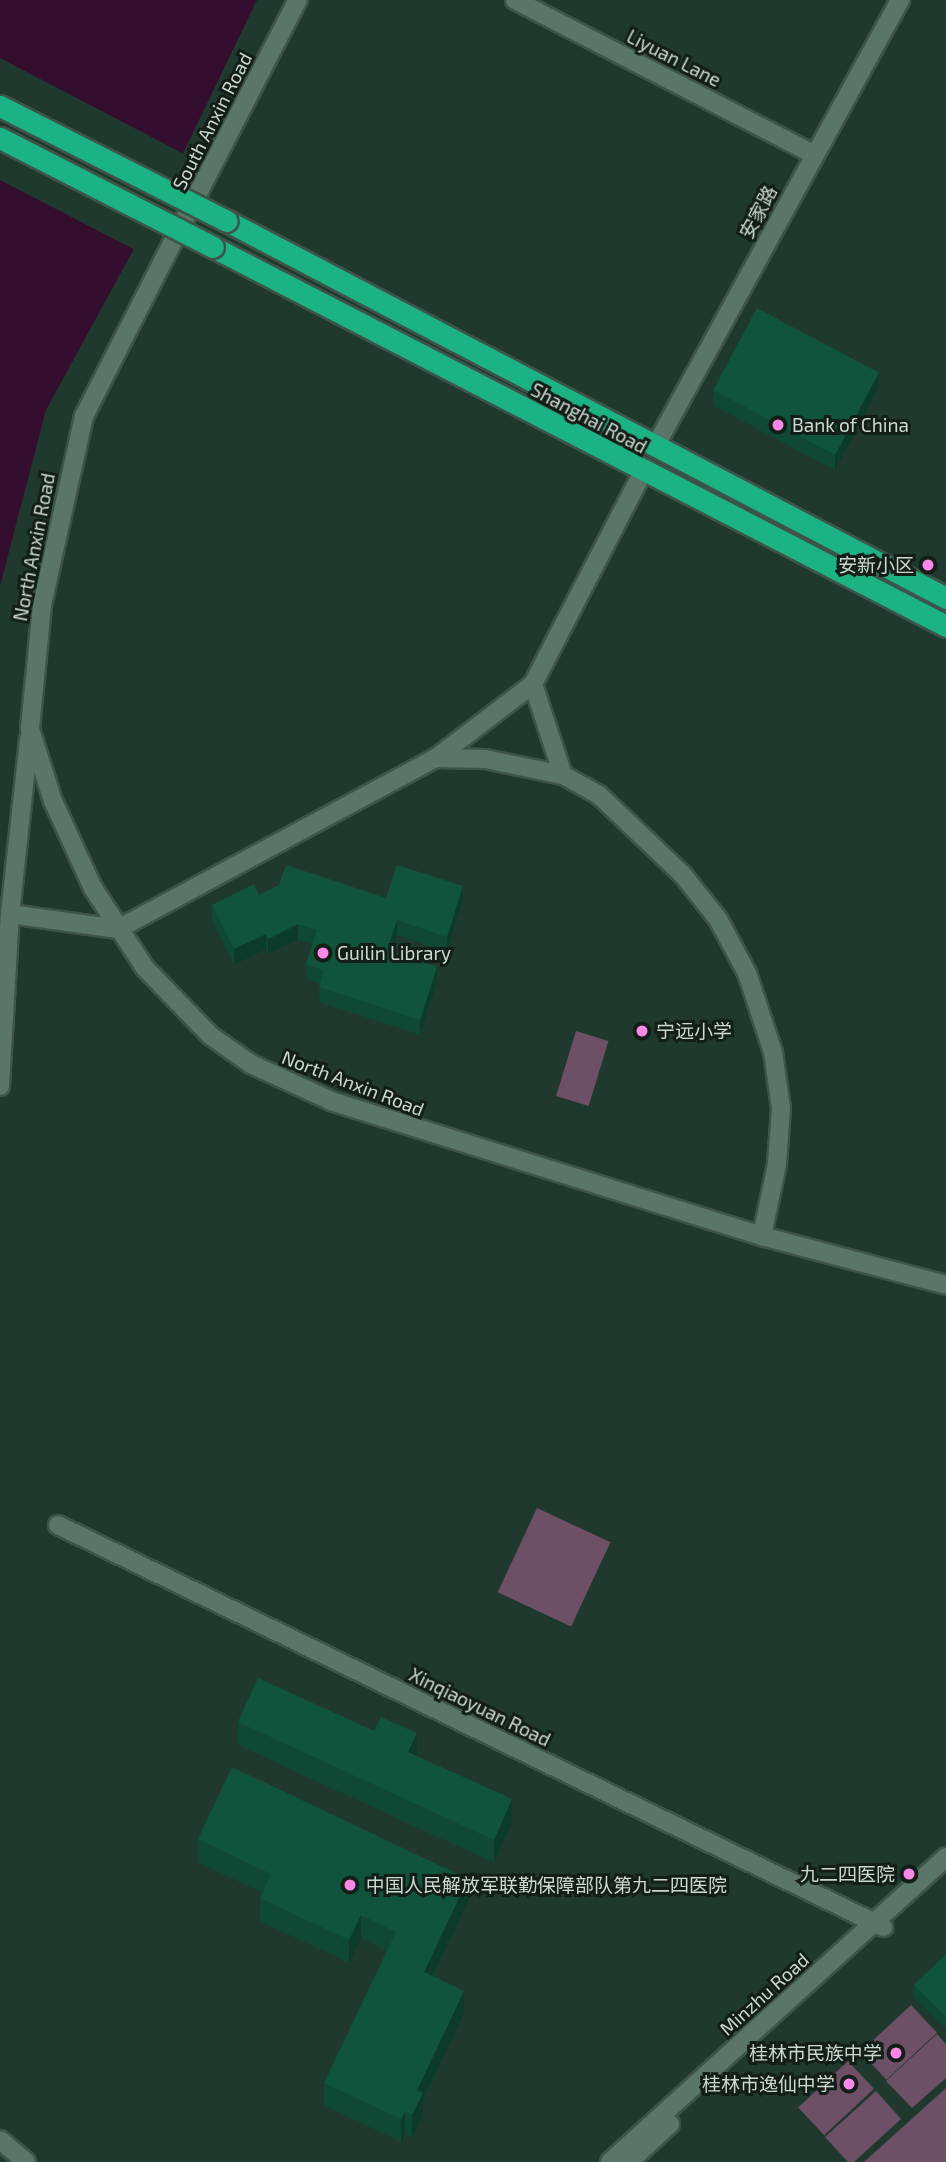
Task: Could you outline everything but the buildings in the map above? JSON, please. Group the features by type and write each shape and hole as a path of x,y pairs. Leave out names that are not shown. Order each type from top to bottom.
{"highway":[{"name":"Shanghai Road","path":"0,106 227,221 946,598"},
{"name":"Shanghai Road","path":"0,138 642,472 946,626"}],"street":[{"name":"South Anxin Road","path":"163,261 299,0"},
{"name":"Liyuan Lane","path":"515,0 813,154"},
{"name":"安家路","path":"656,445 813,154 900,0"},
{"name":"North Anxin Road","path":"163,261 84,416 42,606 30,729 62,822 93,888 118,929 184,1012 251,1064 292,1085 374,1117 762,1236 946,1285"},
{"path":"10,914 118,929 436,758 533,684 642,472"},
{"path":"533,684 563,775"},
{"path":"0,1086 10,914 30,729"},
{"path":"436,758 485,759 563,775 599,795 683,875 718,919 747,973 773,1052 780,1108 777,1164 762,1236"},
{"name":"Xinqiaoyuan Road","path":"58,1525 878,1925"},
{"name":"Minzhu Road","path":"629,2162 946,1857"},
{"name":"Minzhu Road","path":"610,2162 878,1925 946,1871"},
{"path":"0,2140 26,2162"}],"shaded area":[{"path":"0,0 257,0 160,201 46,410 0,586"},
{"path":"576,1031 609,1041 589,1106 556,1096"},
{"path":"537,1508 610,1542 571,1627 498,1592"},
{"path":"911,2005 937,2033 886,2080 861,2052"},
{"path":"937,2034 946,2044 946,2078 912,2108 886,2081"},
{"path":"848,2061 874,2089 824,2135 798,2107"},
{"path":"946,2088 946,2162 864,2162"},
{"path":"876,2091 901,2119 854,2162 848,2162 825,2137"}],"pier":[{"path":"0,58 186,155 137,251 0,180"}],"place":[{"name":"Bank of China","path":"778,425"},
{"name":"安新小区","path":"928,565"},
{"name":"Guilin Library","path":"323,953"},
{"name":"宁远小学","path":"642,1031"},
{"name":"九二四医院","path":"909,1874"},
{"name":"中国人民解放军联勤保障部队第九二四医院","path":"350,1885"},
{"name":"桂林市民族中学","path":"896,2053"},
{"name":"桂林市逸仙中学","path":"849,2084"}]}
